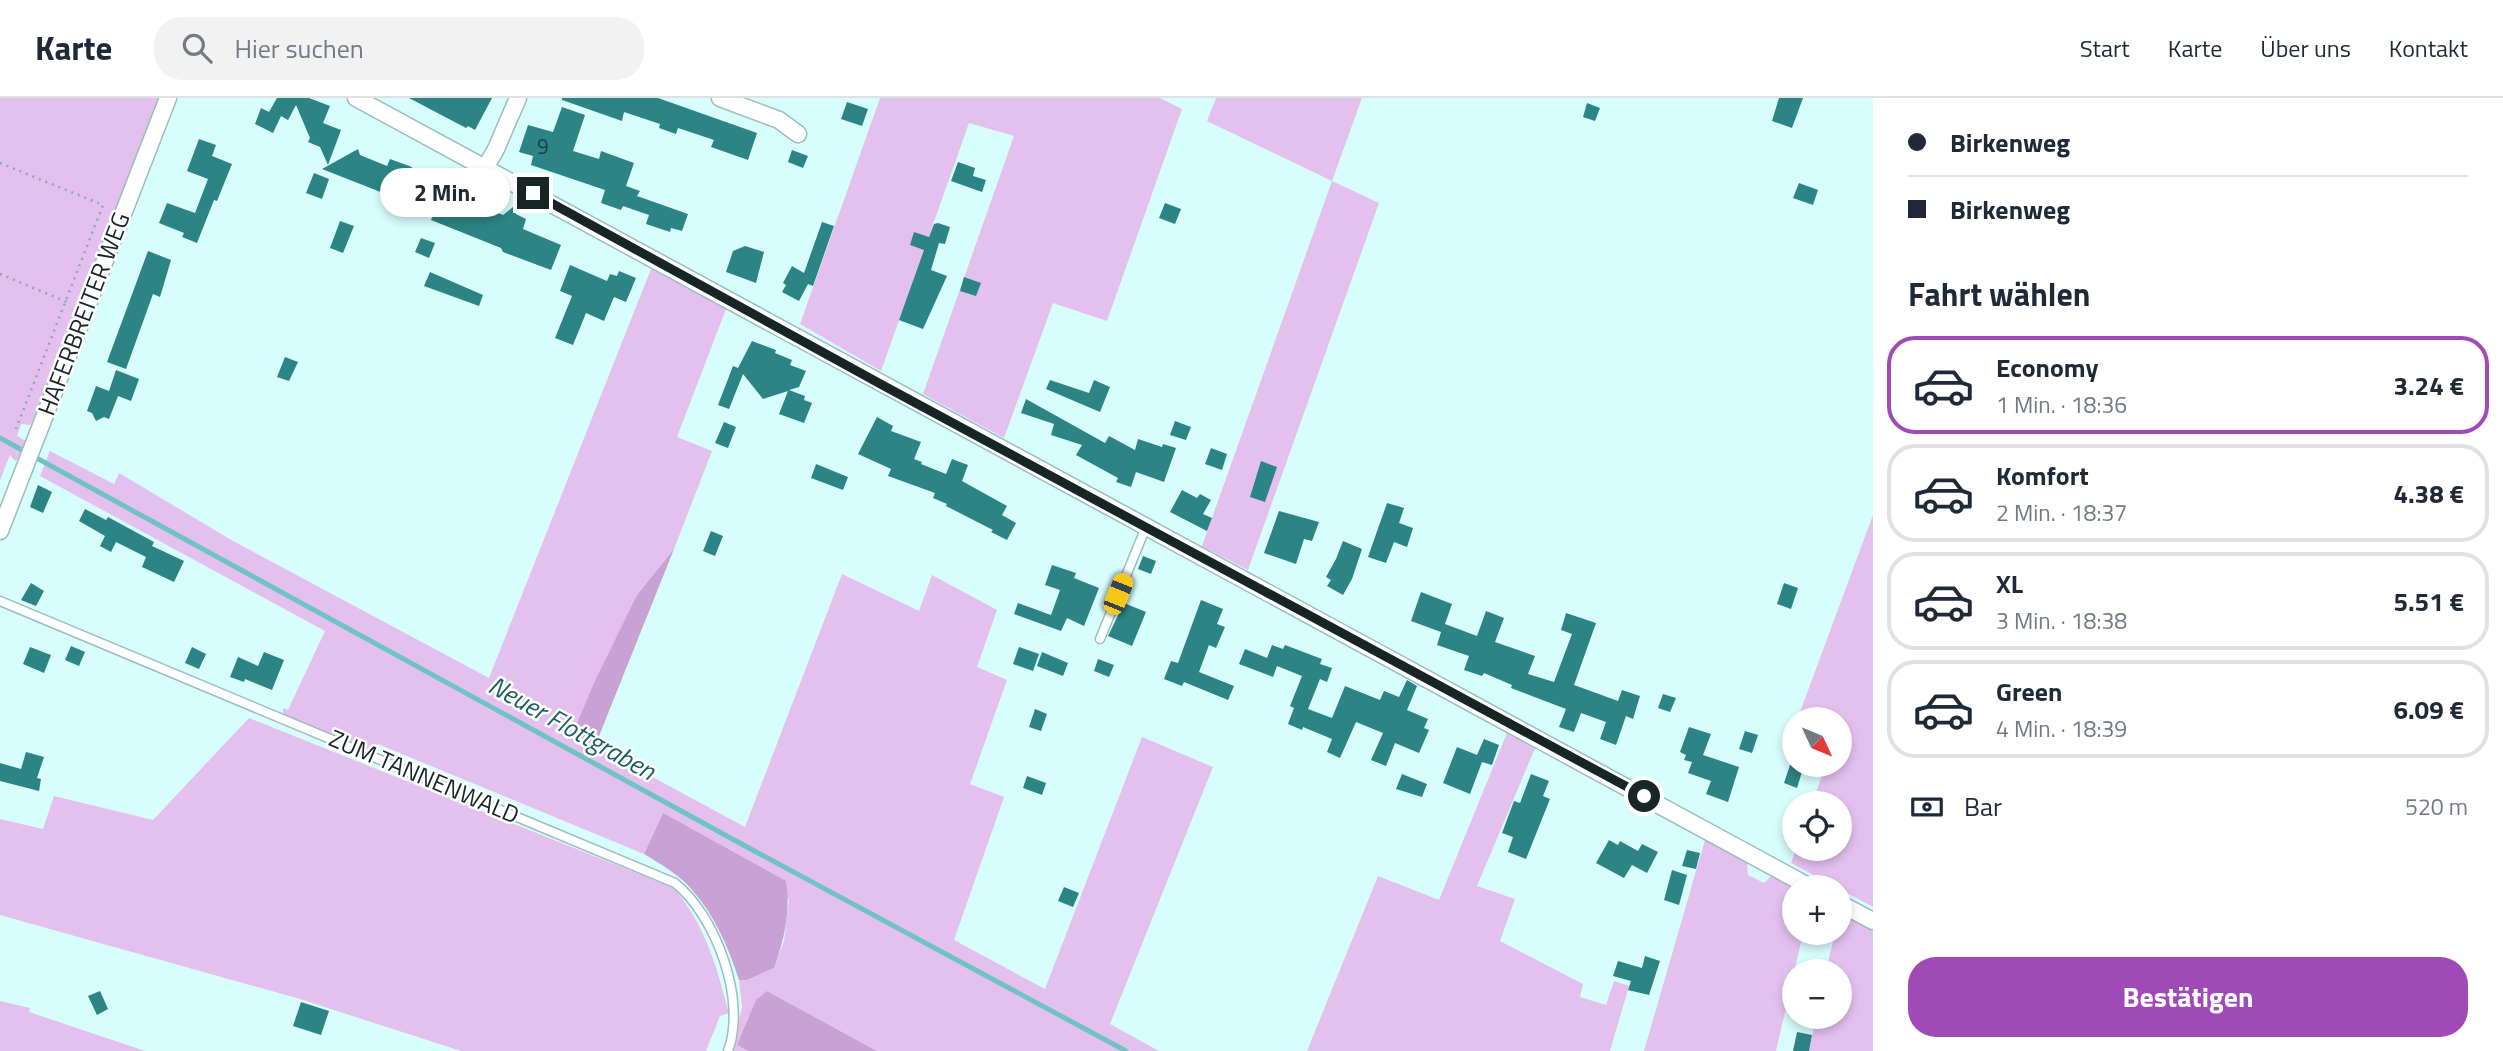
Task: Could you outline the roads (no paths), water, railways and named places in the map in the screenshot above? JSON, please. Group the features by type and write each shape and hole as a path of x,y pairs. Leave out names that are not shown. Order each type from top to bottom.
{"street":[{"name":"HAFERBREITER WEG","path":"0,531 168,98"},
{"path":"356,98 1788,875"},
{"path":"485,168 517,98"},
{"path":"720,98 779,120 798,134"},
{"path":"1852,910 1873,921"}],"lane":[{"path":"1100,639 1146,527"},
{"name":"ZUM TANNENWALD","path":"0,601 661,875 674,883 685,891 707,922 725,967 733,994 734,1014 728,1051"}],"waterway":[{"name":"Neuer Flottgraben","path":"0,438 1126,1051"}]}
